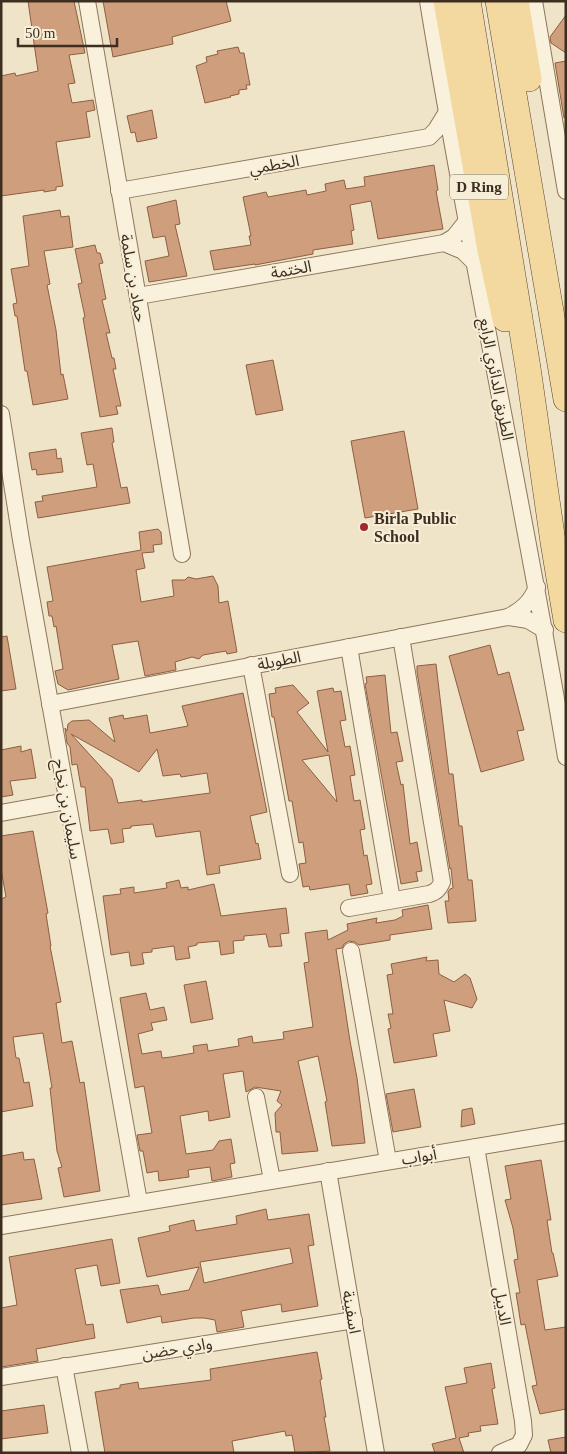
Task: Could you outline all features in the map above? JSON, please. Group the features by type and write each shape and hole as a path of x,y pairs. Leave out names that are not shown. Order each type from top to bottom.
{"main road":[{"name":"الطريق الدائري الرابع","path":"468,1 528,368 553,542 555,625"},
{"name":"D Ring","path":"498,1 564,363 566,399"},
{"path":"516,1 566,308"},
{"path":"441,75 447,10"},
{"name":"D Ring","path":"447,10 492,259 505,320 519,353 528,368"},
{"path":"527,65 537,16"}],"street":[{"name":"حماد بن سلمة","path":"86,1 182,554"},
{"name":"الطريق الدائري الرابع","path":"428,1 473,261 537,587 555,625 566,757"},
{"path":"545,1 537,16 566,191"},
{"path":"447,112 436,130 429,137 437,140 454,153"},
{"name":"الخطمي","path":"119,191 429,137"},
{"path":"444,243 454,237 466,222"},
{"path":"444,243 463,251 473,261"},
{"name":"الختمة","path":"138,296 444,243"},
{"name":"سليمان بن نجاح","path":"1,414 21,540 139,1202"},
{"name":"الطويلة","path":"50,704 508,617 526,606 533,597 537,587"},
{"name":"الطويلة","path":"508,617 555,625"},
{"path":"349,908 435,892 440,888 442,882 401,637"},
{"path":"349,647 392,900"},
{"path":"252,665 290,874"},
{"path":"1,813 67,802"},
{"path":"351,951 388,1161"},
{"path":"256,1097 272,1180"},
{"name":"أبواب","path":"1,1226 566,1132"},
{"name":"الديبل","path":"476,1147 523,1421 524,1435 519,1445 500,1453"},
{"name":"اسفينة","path":"328,1171 376,1453"},
{"name":"وادي حضن","path":"1,1377 354,1320"},
{"path":"64,1366 80,1453"}],"building":[{"path":"28,1 74,1 85,53 69,55 75,83 68,84 72,103 93,100 95,110 86,112 90,137 56,142 63,186 56,187 56,190 44,192 44,190 1,196 1,76 15,73 16,76 38,71"},
{"path":"103,1 226,1 231,21 172,37 173,44 113,57"},
{"path":"566,15 566,53 551,43 550,37"},
{"path":"238,47 240,53 244,53 250,85 246,85 247,89 239,90 239,94 205,103 196,66 207,62 206,57 218,54 217,51"},
{"path":"566,61 566,118 564,118 555,63"},
{"path":"152,110 157,138 137,142 135,132 131,133 127,116"},
{"path":"434,165 438,190 436,191 443,229 378,239 371,201 350,205 354,230 351,231 353,244 313,250 313,254 255,265 214,270 210,251 251,245 243,197 266,192 268,197 306,190 307,195 326,191 325,184 344,180 346,189 365,186 364,177"},
{"path":"176,200 180,224 175,225 187,276 149,282 145,261 169,256 165,236 153,238 147,207"},
{"path":"60,210 61,217 69,216 73,247 44,251 50,284 47,285 56,330 61,375 63,374 68,399 33,405 27,371 25,371 17,316 15,316 13,304 17,303 11,269 29,266 23,216"},
{"path":"95,245 103,263 99,264 106,299 102,300 110,333 106,333 112,358 114,358 116,369 113,369 121,406 116,406 118,414 100,417 83,318 85,317 78,284 82,283 75,249"},
{"path":"273,360 283,410 256,415 246,365"},
{"path":"112,428 114,442 112,443 121,488 127,487 130,503 38,518 35,502 43,501 42,496 97,487 93,464 87,465 81,433"},
{"path":"404,431 418,509 365,518 351,441"},
{"path":"56,449 57,459 61,458 63,472 37,475 36,469 32,470 29,453"},
{"path":"158,529 161,532 162,544 153,545 154,552 142,553 145,568 136,570 141,602 174,596 172,580 213,576 218,586 219,603 228,601 237,652 227,654 226,651 203,655 199,659 192,657 175,662 176,670 145,676 138,641 112,645 119,679 68,690 58,684 55,671 63,669 56,626 54,627 52,616 49,616 47,602 53,601 47,567 141,550 139,532"},
{"path":"7,636 16,689 1,691 1,637"},
{"path":"490,645 498,675 509,672 524,730 517,731 524,760 481,772 449,656"},
{"path":"436,664 449,774 453,774 459,826 462,826 468,880 472,880 476,921 448,923 445,901 449,901 448,892 453,888 451,868 417,672 417,666"},
{"path":"385,675 391,733 397,732 403,761 396,762 401,785 403,784 410,844 417,842 422,871 416,872 418,881 401,884 365,684 367,683 366,677"},
{"path":"293,685 309,703 297,712 328,752 317,691 333,688 334,692 341,691 346,720 340,721 345,747 350,746 355,775 350,776 354,801 360,800 365,829 360,830 364,856 367,855 372,884 366,885 368,893 351,896 349,884 310,890 309,886 303,887 299,864 306,863 303,842 299,843 292,801 289,801 274,717 272,717 269,694 276,693 275,688","holes":["329,755 337,802 302,760"]},
{"path":"243,693 267,812 250,816 261,859 219,866 220,873 207,875 200,831 156,837 153,824 131,826 131,828 122,829 124,842 111,844 108,829 90,831 85,787 81,787 77,764 72,765 65,728 67,731 68,724 72,721 89,720 115,742 109,718 123,715 124,719 147,715 150,733 188,726 182,706","holes":["71,734 139,772 157,749 163,776 180,774 181,777 207,773 210,793 142,802 142,800 118,803 112,779"]},
{"path":"21,746 21,752 31,749 36,778 10,781 13,795 1,797 1,750"},
{"path":"33,831 48,913 46,914 50,946 61,1002 56,1003 62,1043 72,1041 80,1083 84,1082 100,1191 64,1197 58,1168 62,1167 57,1151 50,1088 52,1088 43,1033 13,1037 16,1058 19,1058 24,1083 29,1082 33,1106 1,1112 1,899 6,897 1,869 1,836"},
{"path":"179,880 181,888 188,887 188,890 214,884 221,916 286,908 289,933 280,934 282,946 269,947 266,934 244,936 244,940 233,941 234,953 221,955 219,941 197,943 197,945 188,947 190,958 176,960 174,946 152,949 152,952 142,953 144,964 131,966 129,952 111,955 103,896 121,894 120,889 134,887 134,893 167,888 166,883"},
{"path":"428,905 432,929 390,935 390,940 359,945 349,941 342,948 336,949 357,1078 365,1143 332,1146 325,1102 327,1101 318,1056 298,1061 318,1151 282,1154 280,1132 276,1132 275,1113 282,1105 277,1101 281,1091 255,1087 246,1092 243,1071 223,1074 230,1117 209,1121 208,1111 180,1116 186,1154 213,1150 219,1141 231,1139 235,1163 230,1164 232,1177 212,1181 210,1167 188,1170 189,1177 159,1181 158,1171 147,1173 143,1151 140,1151 137,1135 152,1133 144,1086 135,1088 120,998 146,993 150,1010 164,1007 167,1020 151,1023 153,1030 138,1034 142,1054 161,1051 162,1058 194,1053 193,1046 207,1044 208,1051 239,1046 238,1039 252,1036 253,1043 284,1039 283,1032 313,1027 304,963 309,962 305,933 327,930 328,940 348,930 347,924 377,918 376,923 395,920 403,916 402,910"},
{"path":"427,957 426,961 438,960 439,974 454,982 465,974 470,978 477,999 472,1008 444,1000 450,1031 433,1034 437,1056 394,1063 388,1029 391,1028 388,1014 393,1014 387,975 393,974 391,964"},
{"path":"206,981 213,1019 191,1023 184,985"},
{"path":"414,1089 421,1127 393,1132 386,1094"},
{"path":"472,1108 475,1124 461,1127 462,1110"},
{"path":"23,1152 24,1160 34,1159 42,1199 1,1205 1,1156"},
{"path":"541,1160 551,1220 547,1220 558,1276 537,1280 545,1330 566,1327 566,1409 540,1414 532,1386 537,1385 525,1324 521,1325 516,1293 520,1293 514,1260 518,1259 513,1228 505,1200 511,1199 505,1166"},
{"path":"266,1209 268,1220 309,1214 314,1245 308,1246 318,1306 282,1312 281,1304 241,1311 244,1327 217,1332 215,1320 204,1318 162,1323 161,1316 127,1323 120,1290 158,1285 161,1295 189,1290 199,1267 147,1277 138,1238 170,1231 169,1226 194,1220 196,1231 237,1224 236,1216","holes":["290,1248 293,1263 204,1283 200,1262"]},
{"path":"112,1239 120,1283 101,1286 97,1265 75,1269 86,1325 93,1324 95,1338 36,1349 38,1361 1,1367 1,1308 17,1305 9,1257"},
{"path":"317,1352 322,1379 320,1380 326,1417 324,1417 330,1451 295,1453 292,1435 286,1436 285,1431 232,1441 234,1453 105,1453 95,1392 120,1388 120,1385 138,1382 139,1389 211,1380 210,1369"},
{"path":"491,1363 495,1388 492,1389 498,1424 480,1426 481,1431 468,1433 469,1436 459,1438 464,1453 435,1453 432,1444 456,1438 445,1387 467,1383 464,1368"},
{"path":"44,1405 48,1433 1,1439 1,1411"},
{"path":"566,1437 566,1453 551,1453 548,1440"}],"place":[{"name":"Birla Public School","path":"364,527"}]}
